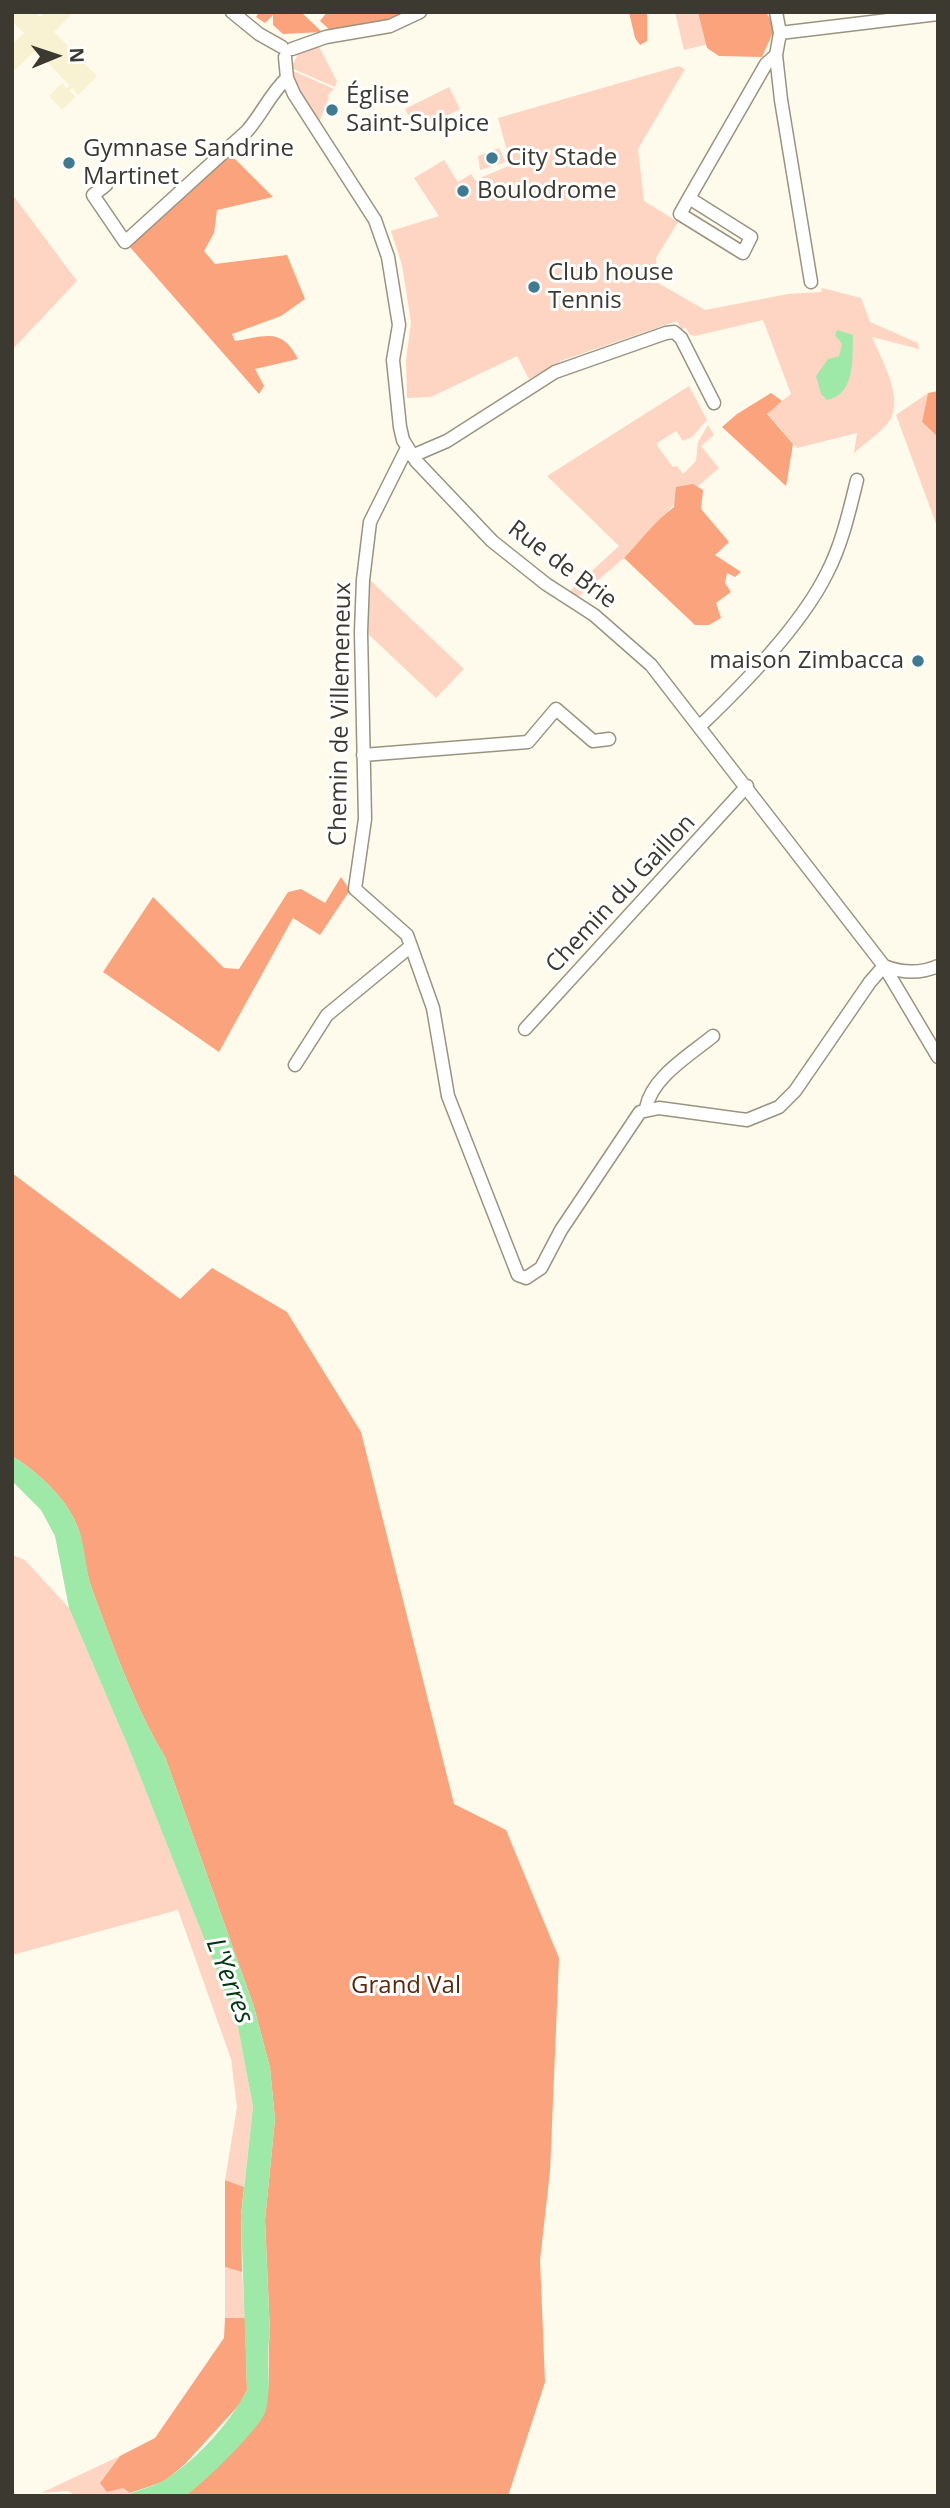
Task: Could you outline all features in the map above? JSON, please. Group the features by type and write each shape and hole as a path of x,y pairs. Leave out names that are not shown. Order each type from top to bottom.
{"street":[{"path":"232,12 248,17 286,51 326,37 390,26 420,12"},
{"path":"776,12 780,33 776,55 811,282"},
{"path":"780,33 938,14"},
{"name":"Rue de Brie","path":"286,51 287,78 323,143 375,220 384,243 399,325 393,383 400,427 409,452 492,541 546,584 618,633 651,665 884,966 938,1057"},
{"path":"689,198 751,237 743,253 680,214 689,198 766,64 776,55"},
{"path":"106,185 93,195 125,242 247,131 262,113 274,91 287,78"},
{"path":"409,452 447,441 555,372 666,333 674,332 681,338 714,403"},
{"name":"Chemin de Villemeneux","path":"409,452 370,522 361,632 364,834 355,889 407,935 433,1008 448,1096 518,1275 526,1278 541,1268 561,1230 633,1119 646,1108"},
{"path":"700,726 774,648 826,576 844,530 857,480"},
{"path":"363,755 528,741 556,709 593,741 609,739"},
{"name":"Chemin du Gaillon","path":"525,1029 747,786"},
{"path":"295,1065 327,1015 411,946"},
{"path":"713,1036 665,1077 649,1097 646,1108 747,1120 779,1107 795,1091 870,982 884,966 898,972 918,972 938,966"}],"shaded area":[{"path":"12,12 35,12 40,17 45,12 74,12 54,32 97,76 78,95 72,88 70,91 76,97 62,110 49,96 62,83 67,88 69,85 36,50 15,70 12,68 12,44 24,33 12,21"},
{"path":"675,12 700,12 708,44 684,50"},
{"path":"318,45 337,81 335,87 291,68 298,54"},
{"path":"679,66 685,69 638,149 644,201 678,222 656,258 658,283 705,310 788,294 821,292 822,288 861,298 870,322 918,343 919,349 872,337 893,389 894,411 887,424 854,453 857,433 797,448 767,413 791,394 763,320 695,336 690,335 686,328 681,329 677,321 563,360 529,379 517,356 431,397 407,398 406,360 411,322 402,265 391,231 439,216 414,178 444,160 458,182 471,174 475,180 511,165 498,118"},
{"path":"291,70 334,89 327,96 329,97 319,123 296,84"},
{"path":"449,87 460,109 416,131 405,109"},
{"name":"City Stade","path":"499,148 506,162 480,170 478,156"},
{"path":"12,194 77,281 12,350"},
{"path":"689,386 707,420 692,437 683,441 676,431 657,443 658,447 673,467 677,466 683,474 696,461 698,442 708,425 714,435 701,446 719,468 697,487 693,484 624,558 577,598 569,592 619,546 547,476"},
{"path":"928,393 922,422 938,437 938,529 896,415"},
{"path":"370,580 464,669 436,698 366,632"},
{"path":"12,1555 25,1560 69,1608 130,1751 237,2022 253,2107 244,2187 225,2180 237,2107 231,2059 178,1910 12,1955"},
{"path":"225,2267 242,2272 245,2318 225,2318"},
{"path":"120,2456 100,2483 123,2488 130,2493 126,2496 76,2496 68,2491 41,2493"}],"green space":[{"path":"259,12 301,12 322,32 283,34 273,25 273,15 265,23 256,17"},
{"path":"327,12 411,12 387,22 330,30 320,21"},
{"path":"629,12 647,12 647,41 640,45 635,38"},
{"path":"698,12 766,12 775,28 762,57 719,56 707,48"},
{"path":"230,154 273,197 217,210 214,233 204,251 215,264 287,255 305,299 281,316 232,334 235,341 264,336 279,338 286,342 298,359 255,369 264,386 259,394 129,246"},
{"path":"938,391 938,437 922,422 928,393"},
{"path":"771,393 782,401 767,414 793,444 786,486 722,427 737,414"},
{"path":"693,484 703,490 701,509 729,542 715,555 741,572 735,577 727,573 725,583 731,592 716,603 721,618 709,625 695,625 624,558 674,507 676,487"},
{"path":"341,877 350,890 320,935 293,918 219,1052 103,972 153,897 224,968 239,969 288,892 301,889 325,903"},
{"name":"Grand Val","path":"12,1173 180,1299 212,1268 287,1312 361,1432 454,1804 506,1830 559,1958 550,2171 540,2260 545,2382 508,2496 185,2496 216,2466 261,2409 267,2395 270,2334 265,2220 275,2119 270,2068 254,2007 165,1757 134,1696 92,1589 79,1531 61,1498 12,1456"},
{"path":"225,2180 244,2187 241,2216 242,2272 225,2267"},
{"path":"225,2318 245,2318 247,2390 239,2405 186,2463 165,2481 130,2493 123,2488 107,2492 100,2483 120,2456 155,2438 224,2338"}],"water":[{"path":"837,330 853,335 852,364 848,383 843,391 827,400 821,394 816,376 828,359 839,356 842,344 835,335"},
{"name":"L'Yerres","path":"12,1456 52,1488 74,1520 81,1538 92,1589 134,1696 165,1757 254,2007 270,2068 275,2119 265,2220 270,2334 266,2410 243,2442 185,2496 126,2496 161,2482 201,2451 222,2427 247,2390 241,2216 253,2107 237,2022 130,1751 69,1608 55,1536 41,1510 12,1481"}],"place":[{"name":"Église Saint-Sulpice","path":"332,110"},
{"name":"City Stade","path":"492,158"},
{"name":"Gymnase Sandrine Martinet","path":"69,163"},
{"name":"Boulodrome","path":"463,191"},
{"name":"Club house Tennis","path":"534,287"},
{"name":"maison Zimbacca","path":"918,661"}]}
